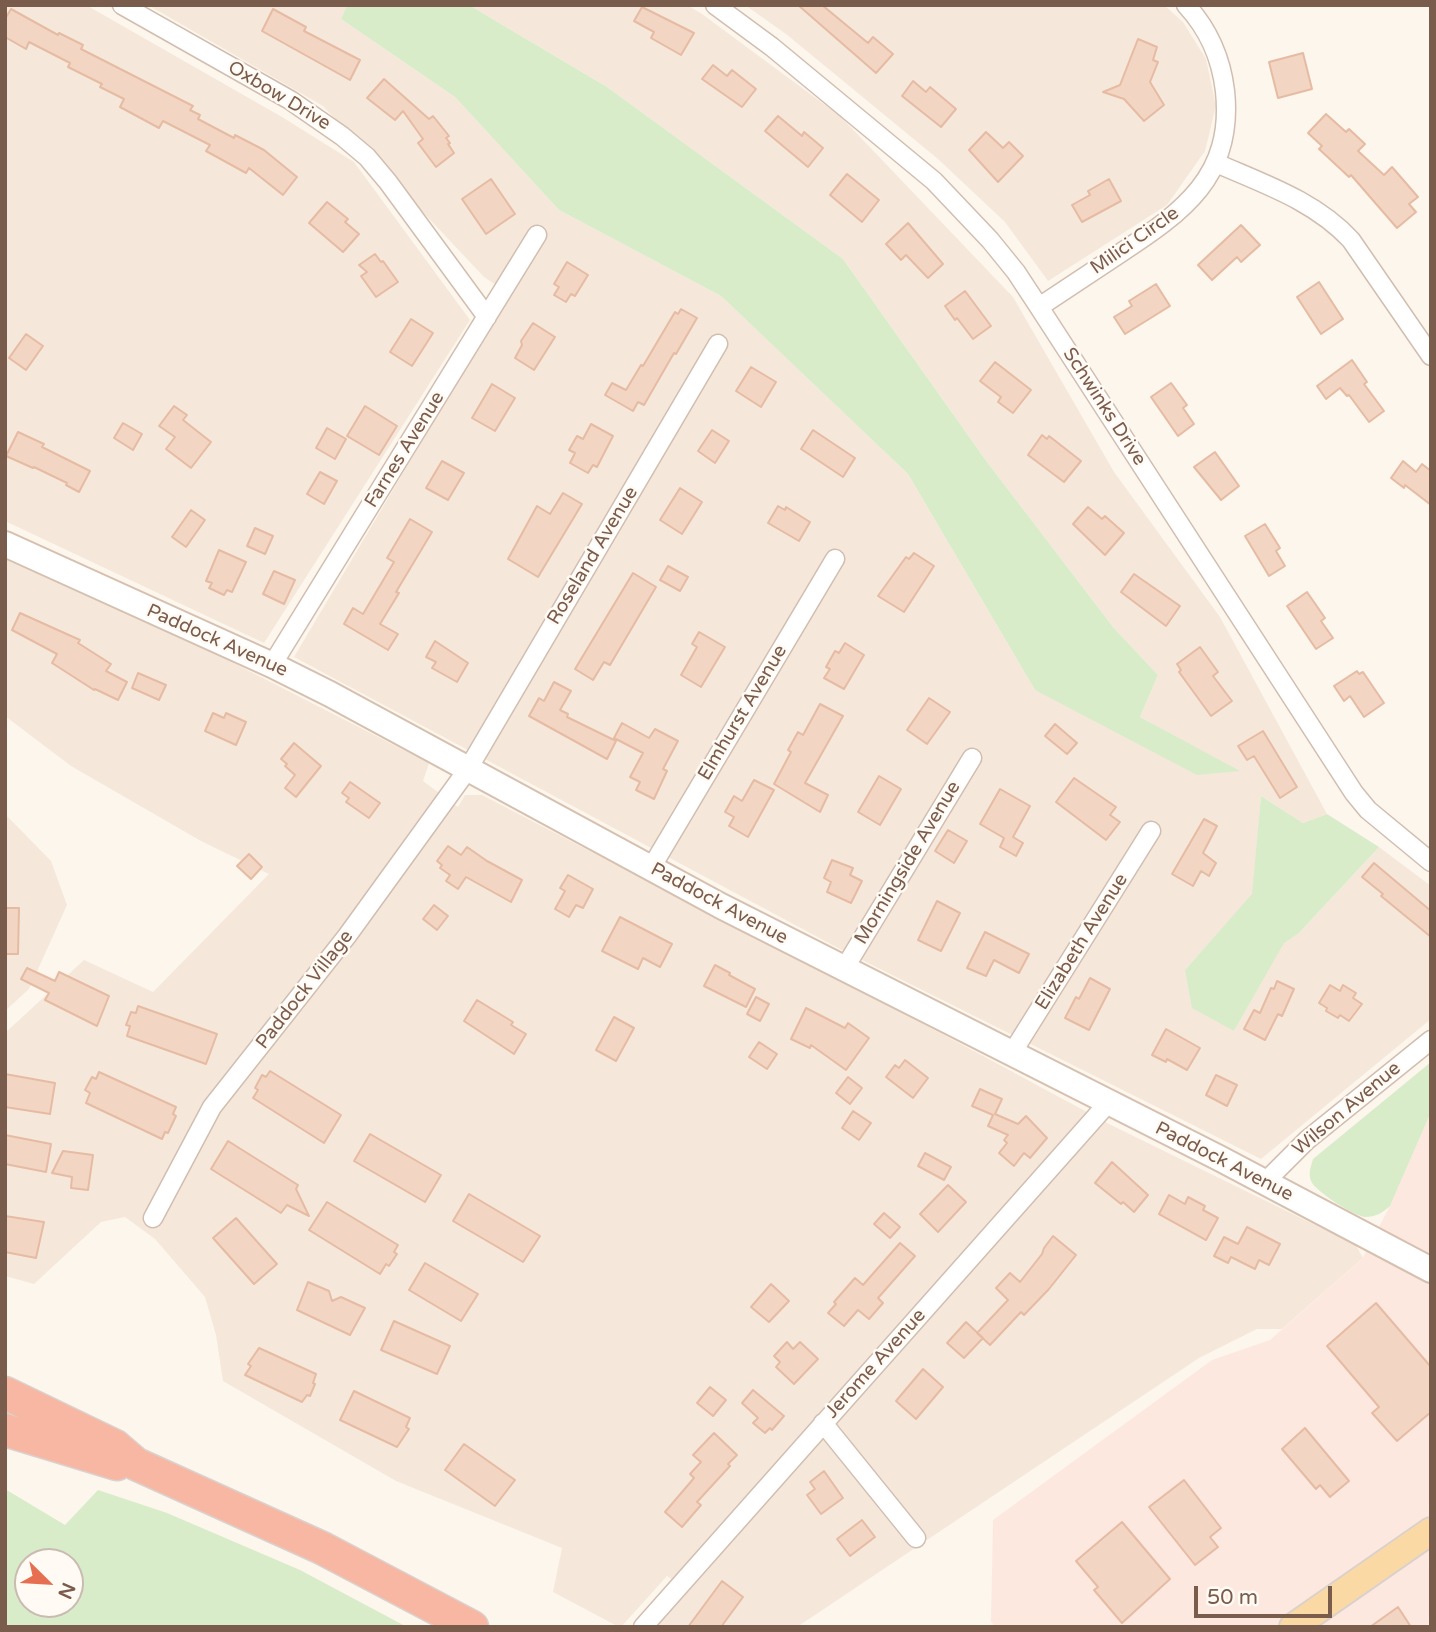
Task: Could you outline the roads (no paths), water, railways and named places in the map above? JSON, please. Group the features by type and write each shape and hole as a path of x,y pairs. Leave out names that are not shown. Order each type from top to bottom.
{"highway":[{"path":"5,1393 115,1446 136,1464 322,1548 472,1627"},
{"path":"5,1430 111,1462 136,1464"}],"main road":[{"name":"Paddock Avenue","path":"5,544 330,694 844,969 1109,1102 1431,1270"},
{"path":"1293,1627 1431,1531"}],"street":[{"name":"Oxbow Drive","path":"122,5 290,100 359,150 388,182 487,317"},
{"name":"Schwinks Drive","path":"715,5 772,47 934,181 990,240 1016,272 1354,793 1367,810 1431,862"},
{"name":"Milici Circle","path":"1039,307 1181,211 1199,190 1216,163 1224,134 1226,106 1223,75 1215,47 1200,20 1186,5"},
{"path":"1216,163 1302,201 1337,226 1350,240 1431,356"},
{"name":"Farnes Avenue","path":"272,665 537,235"},
{"name":"Roseland Avenue","path":"468,769 718,344"},
{"name":"Elmhurst Avenue","path":"651,868 835,559"},
{"name":"Morningside Avenue","path":"844,969 972,758"},
{"name":"Paddock Village","path":"153,1218 212,1107 347,936 468,769"},
{"name":"Elizabeth Avenue","path":"1012,1054 1151,831"},
{"name":"Wilson Avenue","path":"1265,1182 1307,1140 1431,1040"},
{"name":"Jerome Avenue","path":"643,1627 1109,1102"},
{"path":"823,1423 916,1538"}]}
